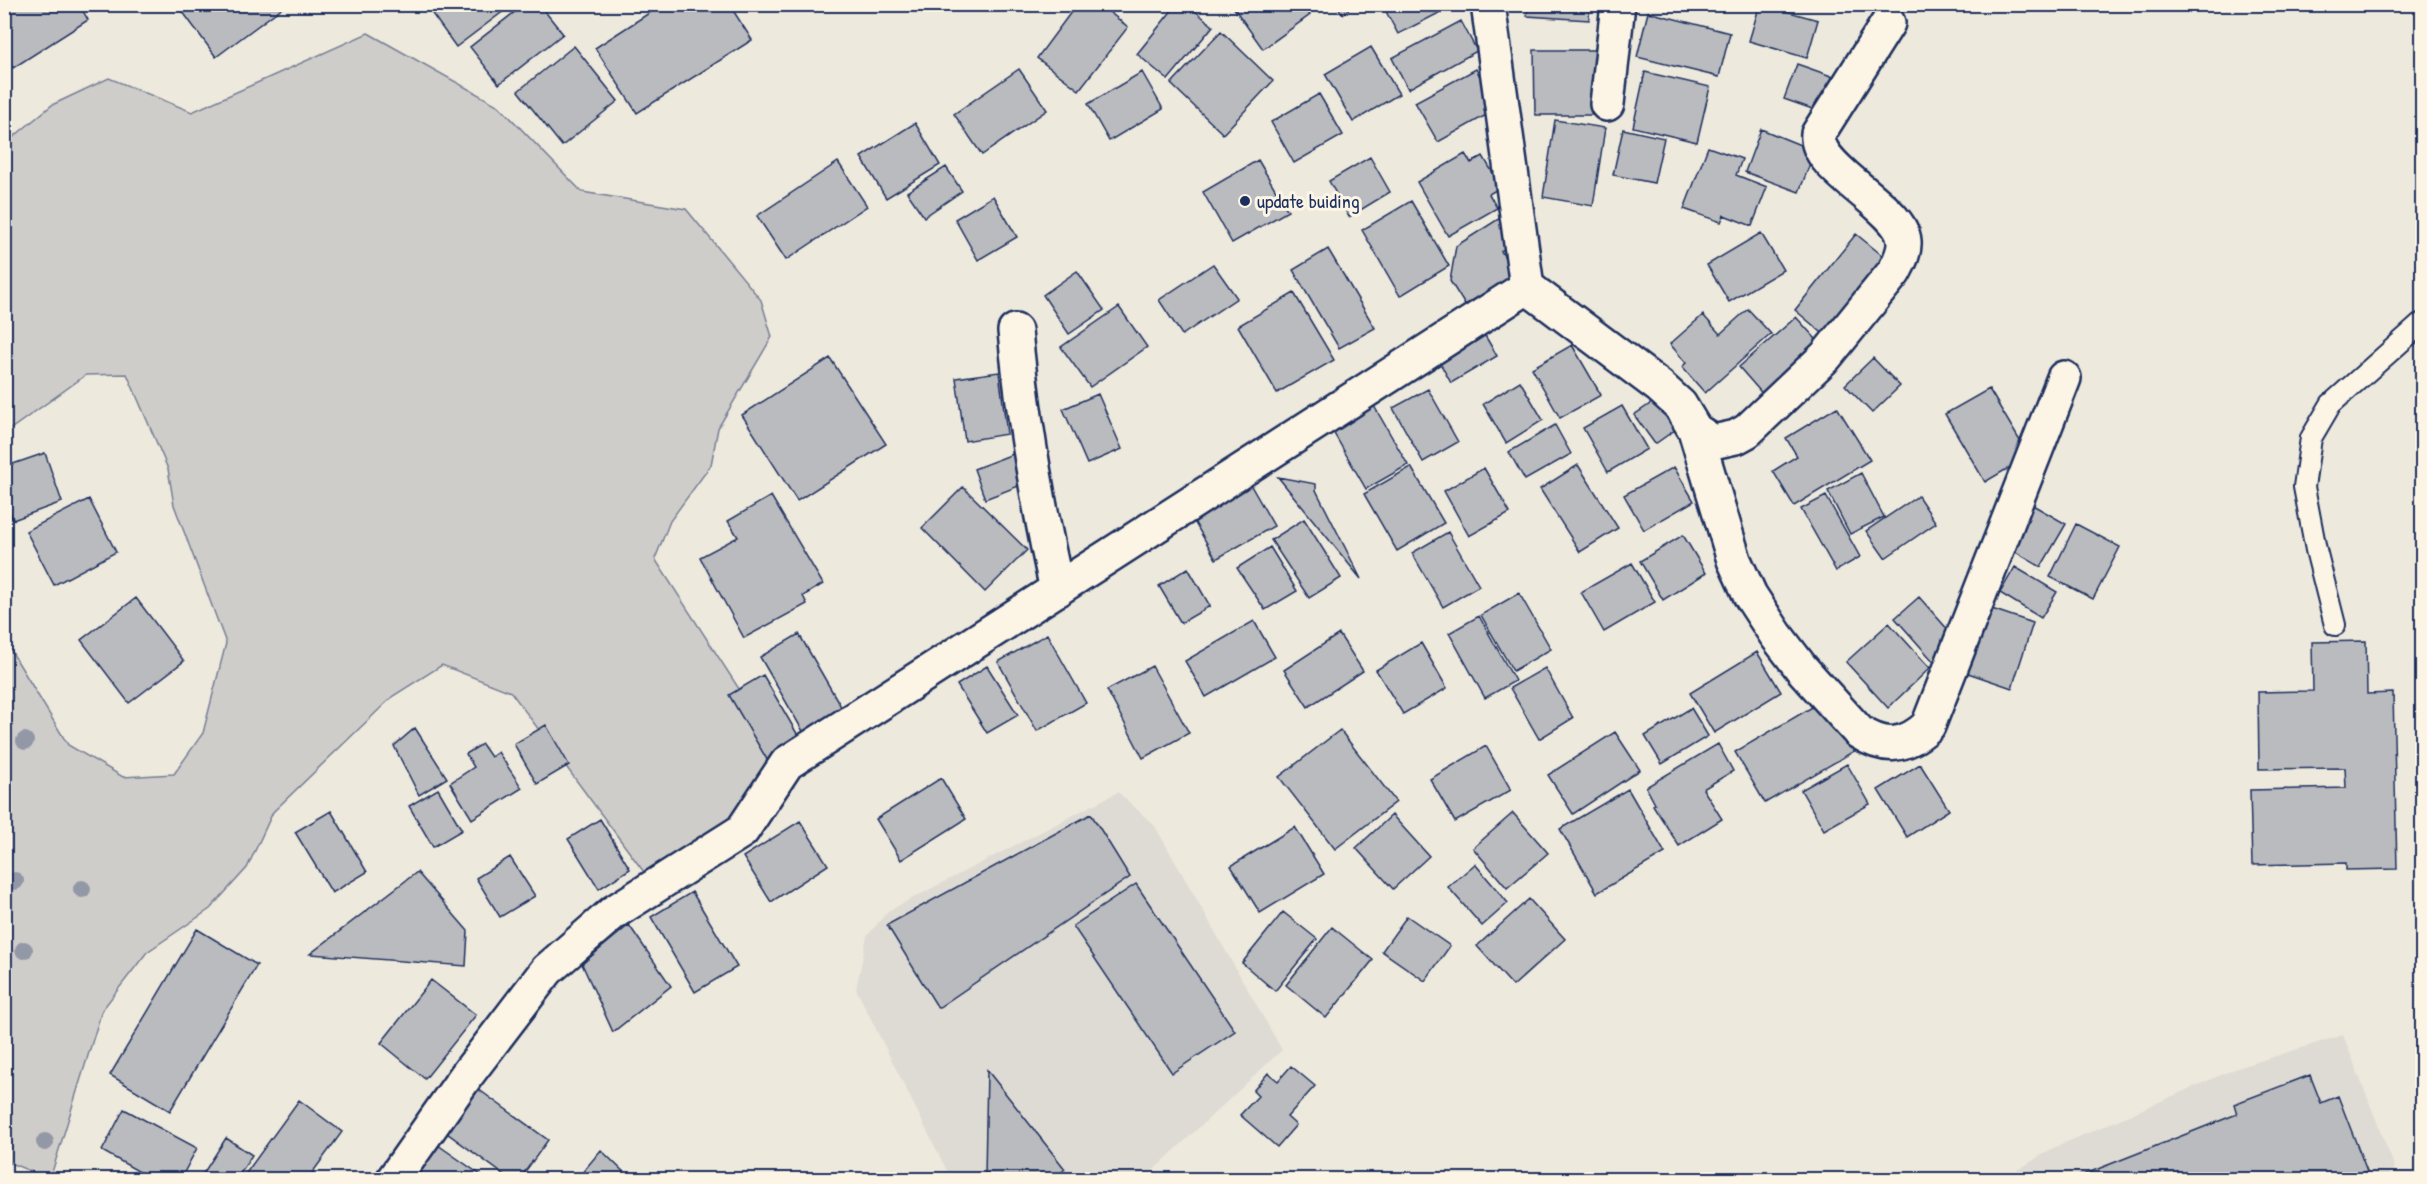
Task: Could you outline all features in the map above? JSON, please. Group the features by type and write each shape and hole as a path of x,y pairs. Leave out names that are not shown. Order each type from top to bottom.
{"street":[{"path":"1488,4 1527,286 1659,386 1680,405 1695,430 1734,560 1750,595 1802,669 1859,732 1870,739 1894,744 1905,743 1928,726 2064,378"},
{"path":"1607,104 1618,4"},
{"path":"1695,430 1713,442 1736,437 1747,431 1826,356 1893,272 1902,257 1904,244 1898,228 1878,205 1827,159 1817,142 1818,135 1840,96 1888,23"},
{"path":"393,1179 466,1076 548,970 614,912 742,831 787,764 1527,286"},
{"path":"1015,331 1022,400 1039,509 1057,590"}],"lane":[{"path":"2335,625 2316,550 2304,487 2311,438 2331,404 2422,323"}],"shaded area":[{"path":"368,33 499,106 582,192 686,209 761,300 772,337 718,428 711,465 670,521 655,559 787,763 742,831 655,887 511,692 442,665 393,696 273,812 247,868 210,909 147,952 102,1010 50,1179 5,1161 4,639 68,745 123,777 174,774 203,733 226,643 174,505 168,469 127,374 86,375 5,433 5,144 52,105 109,78 192,112"},
{"path":"1118,792 1155,826 1282,1050 1144,1179 951,1179 856,989 867,936 888,911"},
{"path":"2343,1035 2395,1168 2385,1180 1995,1180 2021,1168 2053,1148 2237,1068"}],"building":[{"path":"4,4 79,4 88,20 13,68 4,55"},
{"path":"177,4 287,4 216,57"},
{"path":"425,4 513,4 456,47"},
{"path":"525,4 539,4 563,34 499,84 470,47"},
{"path":"663,4 729,4 752,40 637,113 595,48"},
{"path":"1077,4 1099,4 1128,27 1079,90 1037,58"},
{"path":"1177,4 1187,4 1213,26 1168,80 1137,54"},
{"path":"1231,4 1302,4 1310,15 1263,49"},
{"path":"1335,4 1354,4 1343,14"},
{"path":"1382,4 1442,4 1445,10 1398,34"},
{"path":"1528,4 1590,4 1589,20 1527,16"},
{"path":"1682,4 1700,4 1698,10"},
{"path":"1760,4 1818,20 1807,58 1749,41"},
{"path":"1648,12 1730,33 1719,77 1637,57"},
{"path":"1461,21 1477,51 1408,89 1392,58"},
{"path":"1221,31 1273,81 1223,134 1171,84"},
{"path":"574,46 618,101 562,146 518,91"},
{"path":"1371,47 1399,94 1353,122 1325,74"},
{"path":"1534,50 1600,50 1601,115 1535,115"},
{"path":"1797,64 1834,77 1821,112 1784,99"},
{"path":"1019,69 1047,110 982,155 954,114"},
{"path":"1476,69 1497,109 1438,142 1415,102"},
{"path":"1142,72 1163,109 1109,141 1088,104"},
{"path":"1645,72 1710,87 1697,142 1633,127"},
{"path":"1319,94 1343,135 1294,163 1271,122"},
{"path":"1555,120 1605,128 1593,206 1543,197"},
{"path":"915,123 940,165 886,198 861,157"},
{"path":"1623,129 1664,138 1654,183 1613,175"},
{"path":"1761,129 1815,151 1799,192 1745,172"},
{"path":"1708,147 1742,159 1736,175 1767,187 1752,226 1724,215 1721,222 1684,209"},
{"path":"1465,154 1471,163 1483,156 1501,187 1489,194 1497,208 1448,236 1417,182"},
{"path":"1370,157 1390,192 1349,217 1329,181"},
{"name":"update buiding","path":"1258,160 1288,211 1232,243 1203,192"},
{"path":"838,162 867,206 786,260 757,216"},
{"path":"946,167 962,191 924,217 907,192"},
{"path":"993,196 1017,237 978,260 955,219"},
{"path":"1411,201 1449,266 1400,296 1362,230"},
{"path":"1500,218 1514,243 1501,251 1515,275 1465,305 1450,281 1456,246"},
{"path":"1761,233 1783,270 1729,302 1707,265"},
{"path":"1856,234 1888,260 1827,337 1795,310"},
{"path":"1328,249 1375,328 1339,348 1293,270"},
{"path":"1213,264 1237,298 1182,335 1159,300"},
{"path":"1077,271 1104,310 1069,334 1043,295"},
{"path":"1294,293 1334,360 1277,393 1238,326"},
{"path":"1119,307 1147,347 1090,387 1061,347"},
{"path":"1748,309 1771,334 1705,393 1682,367 1686,363 1670,344 1703,315 1720,334"},
{"path":"1796,317 1824,348 1766,398 1739,367"},
{"path":"1480,327 1497,356 1451,383 1435,354"},
{"path":"1572,345 1601,395 1560,418 1532,368"},
{"path":"830,358 886,444 797,501 742,415"},
{"path":"1873,358 1900,386 1872,413 1845,385"},
{"path":"999,372 1007,434 965,441 956,378"},
{"path":"1520,381 1543,420 1506,443 1483,404"},
{"path":"1428,389 1458,442 1423,462 1393,408"},
{"path":"1989,389 2029,456 1985,482 1945,414"},
{"path":"1098,394 1122,449 1087,464 1063,409"},
{"path":"1659,398 1679,427 1655,444 1634,415"},
{"path":"1374,406 1408,465 1366,489 1332,430"},
{"path":"1622,406 1647,449 1608,472 1583,428"},
{"path":"1837,407 1870,460 1794,506 1773,471 1797,456 1786,438"},
{"path":"1555,425 1571,454 1525,480 1509,452"},
{"path":"1018,452 1029,482 985,499 974,469"},
{"path":"45,453 62,502 13,520 4,495 4,467"},
{"path":"1578,465 1618,528 1580,552 1540,489"},
{"path":"1411,467 1444,523 1397,551 1364,494"},
{"path":"1674,467 1694,501 1644,530 1624,495"},
{"path":"1484,468 1510,513 1469,536 1444,491"},
{"path":"1861,473 1884,517 1850,534 1828,491"},
{"path":"1278,477 1316,484 1316,490 1361,579"},
{"path":"1250,484 1274,526 1216,559 1192,518"},
{"path":"963,487 1027,550 985,592 922,528"},
{"path":"771,496 823,584 803,596 807,604 744,638 700,557 738,537 728,521"},
{"path":"1826,496 1860,557 1836,571 1801,509"},
{"path":"1918,496 1936,523 1885,558 1866,531"},
{"path":"89,499 116,552 54,585 26,531"},
{"path":"2031,504 2066,524 2041,567 2007,547"},
{"path":"1304,519 1341,578 1309,598 1271,540"},
{"path":"2076,524 2120,547 2093,599 2050,577"},
{"path":"1448,532 1479,586 1443,607 1412,553"},
{"path":"1683,535 1706,573 1663,600 1640,561"},
{"path":"1270,547 1297,591 1265,610 1237,568"},
{"path":"1632,563 1655,602 1604,632 1581,592"},
{"path":"2015,567 2057,592 2041,618 2000,593"},
{"path":"1188,568 1210,606 1181,623 1159,586"},
{"path":"1519,593 1551,649 1513,671 1481,615"},
{"path":"1919,597 1957,640 1933,661 1895,618"},
{"path":"136,598 184,661 129,703 81,640"},
{"path":"1986,607 2033,623 2012,688 1965,672"},
{"path":"1479,616 1515,681 1485,698 1449,633"},
{"path":"1254,621 1275,657 1206,697 1185,661"},
{"path":"1889,623 1930,668 1888,708 1846,662"},
{"path":"799,634 843,710 804,733 760,657"},
{"path":"1047,634 1086,703 1037,731 998,662"},
{"path":"1339,634 1363,671 1308,707 1284,670"},
{"path":"2366,641 2367,694 2393,693 2397,869 2346,870 2346,863 2252,865 2250,790 2346,788 2345,768 2259,769 2258,692 2313,691 2312,642"},
{"path":"1421,643 1447,688 1403,714 1376,670"},
{"path":"1757,652 1781,692 1714,733 1690,693"},
{"path":"987,666 1018,715 987,733 957,685"},
{"path":"1152,666 1189,733 1143,758 1107,690"},
{"path":"1545,668 1573,718 1539,739 1510,688"},
{"path":"763,675 803,744 769,763 729,695"},
{"path":"1826,699 1856,750 1765,803 1735,752"},
{"path":"1691,708 1708,736 1662,764 1645,736"},
{"path":"546,725 569,765 537,784 514,744"},
{"path":"415,728 447,778 419,795 394,746"},
{"path":"1340,730 1396,802 1335,849 1279,777"},
{"path":"1615,732 1640,770 1573,814 1548,775"},
{"path":"482,744 491,757 498,752 522,788 472,819 450,783 474,767 466,754"},
{"path":"1718,744 1733,771 1703,789 1722,819 1679,846 1653,805 1655,804 1646,787"},
{"path":"1486,746 1511,790 1455,822 1430,779"},
{"path":"1847,764 1870,804 1824,830 1801,790"},
{"path":"1920,764 1949,810 1907,837 1878,790"},
{"path":"941,778 966,819 901,860 876,819"},
{"path":"438,789 462,830 433,847 409,806"},
{"path":"1628,789 1665,853 1597,893 1560,829"},
{"path":"331,811 367,872 332,893 295,832"},
{"path":"1513,813 1548,853 1507,888 1473,848"},
{"path":"1091,814 1130,877 938,1008 887,925"},
{"path":"1392,815 1429,856 1393,889 1356,848"},
{"path":"600,819 630,869 599,889 568,839"},
{"path":"800,821 828,865 771,902 743,857"},
{"path":"1295,827 1324,874 1260,913 1231,866"},
{"path":"510,857 535,896 500,917 476,878"},
{"path":"1475,864 1508,903 1482,926 1448,887"},
{"path":"417,872 468,931 466,966 310,954"},
{"path":"1136,884 1235,1031 1172,1073 1073,926"},
{"path":"692,892 737,967 695,992 651,917"},
{"path":"1529,899 1565,939 1513,986 1477,946"},
{"path":"1283,912 1317,939 1275,991 1242,963"},
{"path":"1407,916 1450,946 1425,981 1382,951"},
{"path":"629,925 671,986 613,1032 582,964"},
{"path":"1332,927 1373,960 1326,1018 1286,985"},
{"path":"197,929 257,965 170,1111 110,1075"},
{"path":"431,980 476,1015 425,1079 381,1043"},
{"path":"1291,1066 1315,1086 1287,1117 1296,1125 1277,1147 1240,1115 1258,1096 1253,1091 1268,1073 1278,1081"},
{"path":"987,1070 1065,1169 1053,1180 988,1180 985,1176"},
{"path":"2310,1075 2321,1103 2338,1096 2367,1171 2345,1180 2070,1180 2237,1114 2234,1104"},
{"path":"478,1089 548,1140 519,1180 511,1180 447,1133"},
{"path":"299,1100 342,1132 307,1180 241,1180"},
{"path":"124,1109 197,1148 180,1180 154,1180 102,1151"},
{"path":"226,1138 252,1155 236,1180 199,1180"},
{"path":"438,1145 488,1180 415,1180"},
{"path":"601,1150 632,1180 576,1180"},
{"path":"1394,1175 1396,1180 1380,1180"}],"place":[{"name":"update buiding","path":"1245,201"}]}
